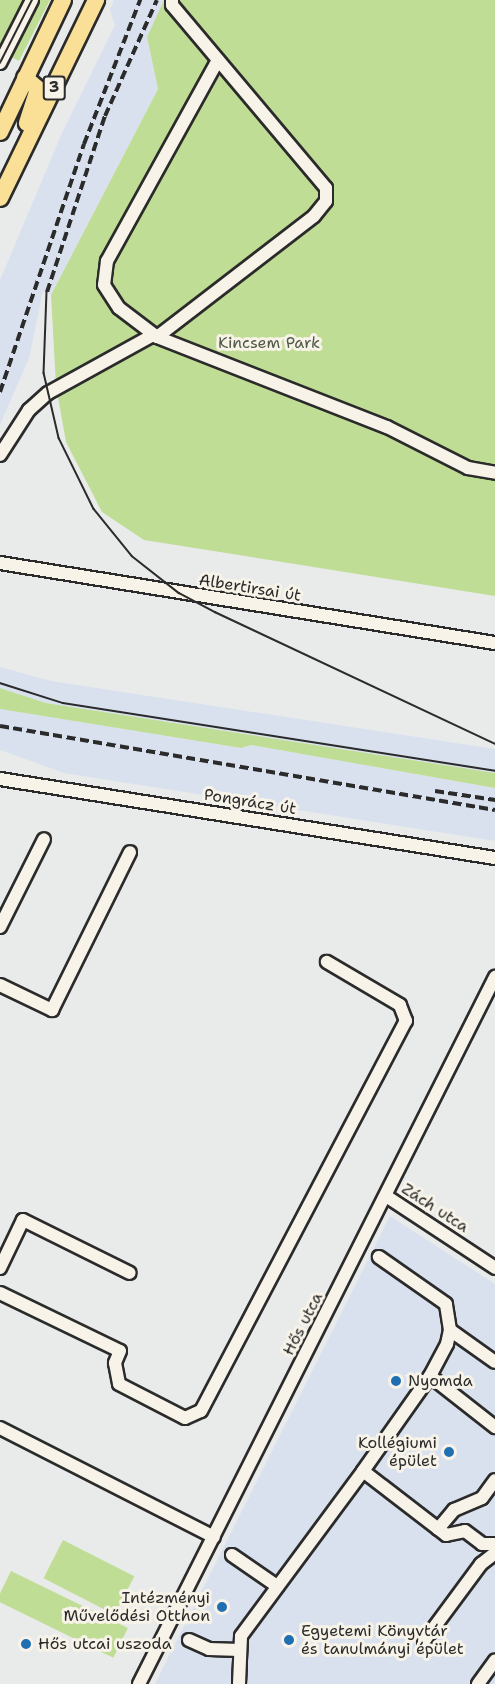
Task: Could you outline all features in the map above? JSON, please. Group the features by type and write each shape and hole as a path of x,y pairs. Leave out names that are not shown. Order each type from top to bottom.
{"main road":[{"name":"3","path":"0,132 63,0"},
{"name":"3","path":"0,198 96,0"},
{"path":"11,176 38,89 25,78"}],"street":[{"path":"0,63 32,0"},
{"path":"0,455 29,410 48,393 155,336 314,216 326,201 326,188 218,60 172,0"},
{"path":"218,60 107,261 105,285 119,308 155,336 387,427 468,468 495,473"},
{"name":"Albertirsai út","path":"0,563 495,643"},
{"name":"Pongrácz út","path":"0,779 495,858"},
{"path":"0,927 44,839"},
{"path":"0,986 52,1010 130,852"},
{"path":"0,1293 120,1351 116,1363 119,1384 185,1418 201,1411 406,1021 400,1005 327,962"},
{"name":"Hős utca","path":"139,1684 495,977"},
{"name":"Zách utca","path":"386,1196 495,1268"},
{"path":"0,1268 23,1220 130,1273"},
{"path":"239,1684 241,1636 430,1376 450,1330 446,1304 379,1257"},
{"path":"450,1330 495,1362"},
{"path":"430,1376 495,1427"},
{"path":"0,1428 214,1536"},
{"path":"363,1471 446,1535 465,1531 482,1544 495,1544"},
{"path":"438,1529 454,1510 482,1498 495,1480"},
{"path":"424,1641 481,1563 495,1553"},
{"path":"232,1555 277,1586"},
{"path":"189,1640 209,1649 240,1650"},
{"path":"478,1684 495,1661"}],"shaded area":[{"path":"114,0 164,0 147,37 158,89 51,295 43,291 29,358 0,425 0,280 62,133 115,25 110,10"},
{"path":"0,667 51,681 495,749 495,773 46,703 0,688"},
{"path":"0,709 241,748 251,745 495,788 495,841 64,773 0,750"},
{"path":"390,1216 495,1284 495,1684 155,1684"}],"green space":[{"path":"0,0 50,0 19,61 0,51"},
{"name":"Kincsem Park","path":"164,0 495,0 495,596 144,540 102,512 66,442 56,386 51,295 158,89 147,37"},
{"path":"0,688 46,703 495,773 495,788 251,745 241,748 0,709"},
{"path":"63,1540 134,1576 115,1615 43,1578"},
{"path":"11,1571 128,1628 113,1658 0,1602 0,1594"}],"tram line":[{"path":"0,63 32,0"},
{"path":"47,292 44,373 59,438 94,509 132,556 179,593 215,612 495,744"},
{"path":"0,683 63,703 495,771"}],"railway":[{"path":"0,392 84,144 140,0"},
{"path":"47,292 105,116 157,0"},
{"path":"0,726 495,810"},
{"path":"435,791 495,800"}],"place":[{"name":"Nyomda","path":"396,1381"},
{"name":"Kollégiumi épület","path":"449,1452"},
{"name":"Intézményi Művelődési Otthon","path":"222,1607"},
{"name":"Egyetemi Könyvtár és tanulmányi épület","path":"289,1640"},
{"name":"Hős utcai uszoda","path":"26,1644"}]}
